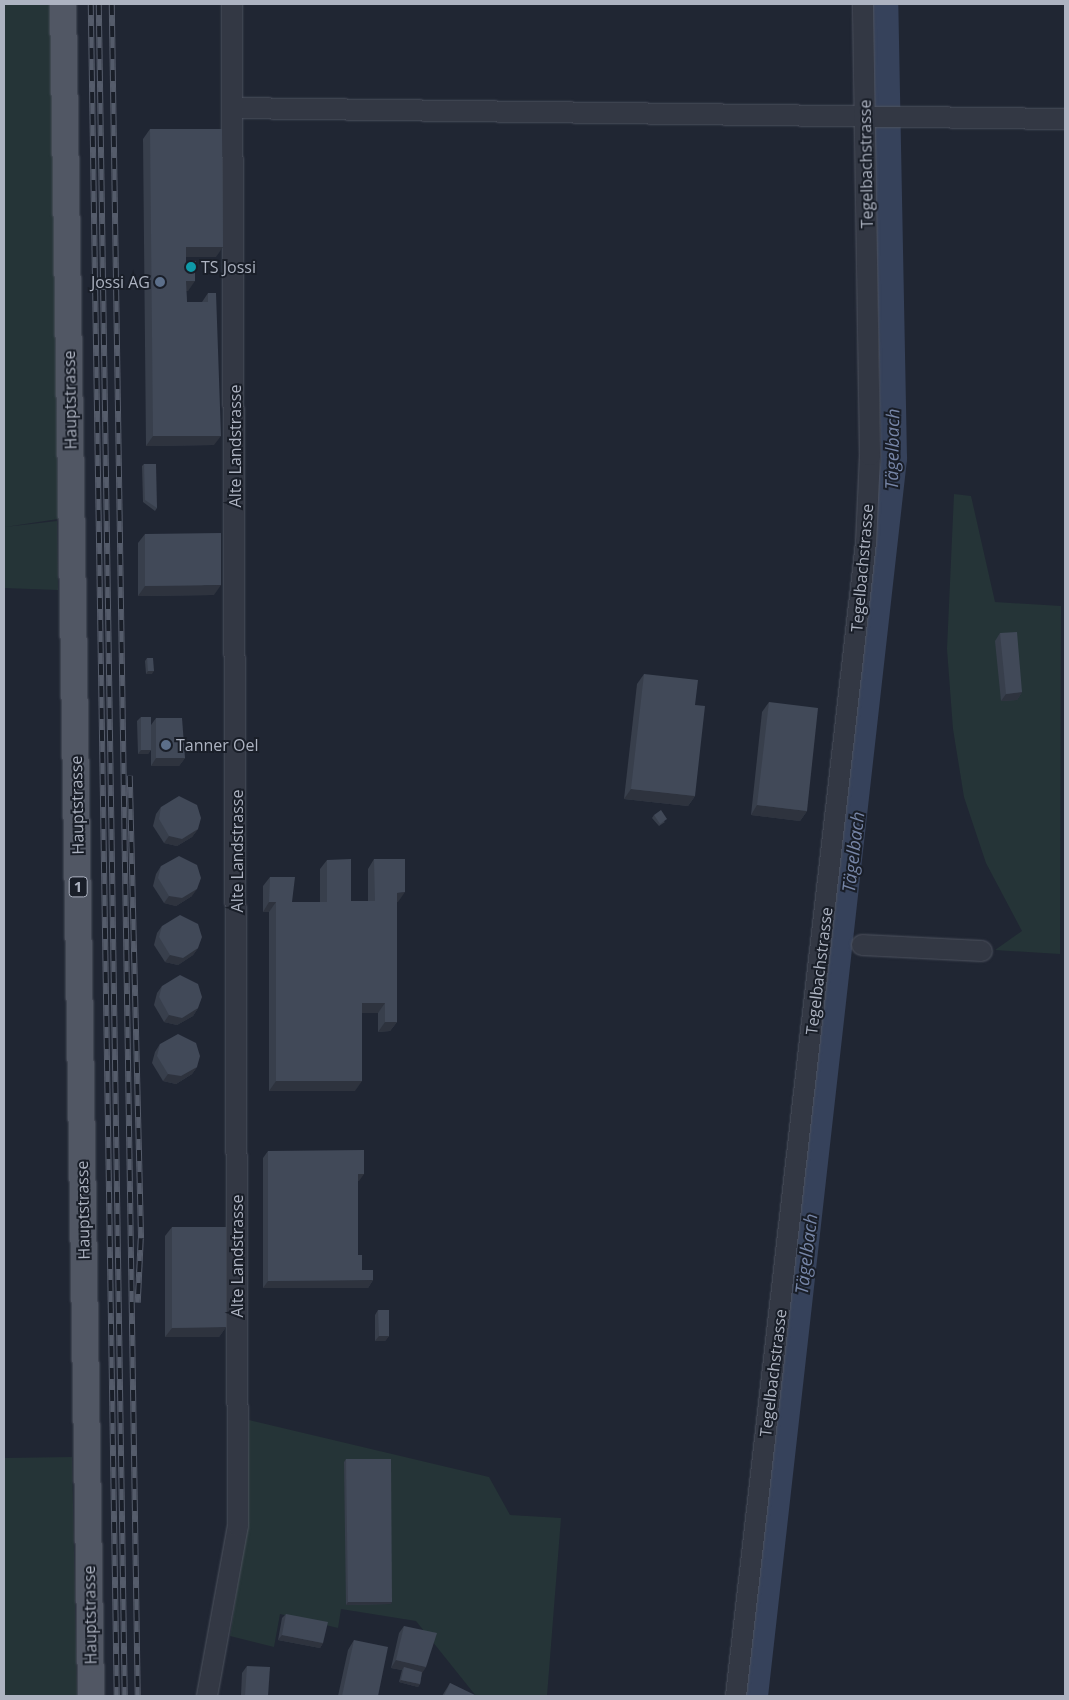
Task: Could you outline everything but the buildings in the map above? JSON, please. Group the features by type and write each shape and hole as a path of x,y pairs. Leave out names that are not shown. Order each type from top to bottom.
{"main road":[{"name":"Hauptstrasse","path":"64,4 91,1696"}],"street":[{"name":"Alte Landstrasse","path":"207,1696 238,1526 232,4"},
{"name":"Tegelbachstrasse","path":"736,1696 866,543 870,455 871,119 863,4"},
{"path":"233,108 871,119 1065,119"},
{"path":"862,945 982,951"}],"shaded area":[{"path":"4,4 51,4 58,519 5,527 57,521 58,590 4,588"},
{"path":"954,494 971,496 995,602 1061,606 1060,954 995,950 1022,931 986,863 964,797 953,729 947,649"},
{"path":"249,1420 489,1477 510,1515 561,1518 547,1696 476,1696 416,1621 341,1609 338,1628 280,1614 274,1647 230,1636 246,1530"},
{"path":"72,1457 77,1696 4,1696 4,1458"}],"waterway":[{"name":"Tägelbach","path":"755,1696 894,458 885,4"}],"railway":[{"path":"91,4 117,1696"},
{"path":"99,4 125,1696"},
{"path":"112,4 138,1696"},
{"path":"130,776 141,1239 138,1303"}],"place":[{"name":"TS Jossi","path":"191,267"},
{"name":"Jossi AG","path":"160,282"},
{"name":"Tanner Oel","path":"166,745"}]}
